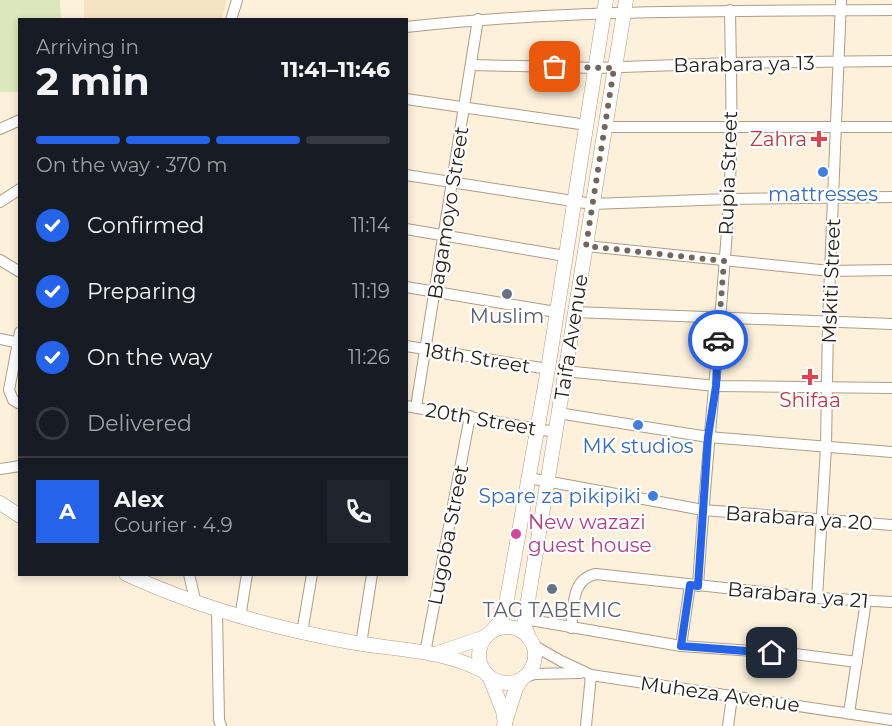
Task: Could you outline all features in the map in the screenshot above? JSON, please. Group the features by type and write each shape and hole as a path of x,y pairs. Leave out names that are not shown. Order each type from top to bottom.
{"main road":[{"name":"Taifa Avenue","path":"488,635 501,621 505,610 548,369 605,6"},
{"name":"Taifa Avenue","path":"531,641 524,624 625,6"},
{"path":"0,503 18,515"},
{"path":"131,576 196,604 240,618 302,633 429,654 469,664 505,684 523,678"},
{"path":"429,654 507,627 515,628 531,641 534,662 516,688 504,725"},
{"path":"488,635 478,654 502,711 504,725"}],"street":[{"path":"232,18 237,0"},
{"path":"408,27 605,6 730,10 841,5 892,9"},
{"name":"Mskiti Street","path":"817,598 826,447 828,322 841,5"},
{"name":"Rupia Street","path":"681,646 694,586 703,510 708,437 716,386 729,199 730,10"},
{"name":"Bagamoyo Street","path":"411,407 425,349 435,292 478,19"},
{"name":"Barabara ya 13","path":"472,65 614,68 731,63 892,61"},
{"path":"408,99 587,125"},
{"path":"0,129 18,121"},
{"path":"604,127 892,127"},
{"path":"408,175 592,204 729,199 892,197"},
{"path":"0,202 18,190"},
{"path":"408,230 565,256"},
{"path":"586,246 830,271 892,270"},
{"path":"0,260 18,271"},
{"path":"408,287 556,312"},
{"path":"574,312 892,324"},
{"path":"0,339 18,339"},
{"path":"18,344 9,390 13,400 18,403"},
{"name":"18th Street","path":"408,346 548,369"},
{"path":"564,371 716,386 892,387"},
{"name":"20th Street","path":"411,407 555,432"},
{"path":"558,413 708,437 892,452"},
{"name":"Lugoba Street","path":"429,654 470,416"},
{"path":"0,469 18,466"},
{"name":"Barabara ya 20","path":"529,478 703,510 892,525"},
{"name":"Barabara ya 21","path":"571,628 580,581 596,574 817,598 892,602"},
{"path":"189,576 196,604"},
{"path":"240,618 247,576"},
{"path":"302,633 312,576"},
{"path":"361,644 372,576"},
{"path":"849,712 866,601"},
{"path":"217,611 221,726"},
{"path":"525,619 681,646 795,654 857,662"},
{"path":"531,641 587,674"},
{"path":"523,678 535,674 587,674"},
{"path":"586,726 587,674"},
{"name":"Muheza Avenue","path":"587,674 892,720"},
{"path":"728,726 732,697"}],"shaded area":[{"path":"84,0 227,0 222,18 84,18"}],"green space":[{"path":"0,0 60,0 61,18 18,18 18,92 0,92"}],"way so far":[{"path":"555,67 614,68 586,246 724,261 718,340"}],"place":[{"name":"Zahra","path":"819,139"},
{"name":"mattresses","path":"823,172"},
{"name":"Muslim","path":"507,294"},
{"name":"Shifaa","path":"810,377"},
{"name":"MK studios","path":"638,425"},
{"name":"Spare za pikipiki","path":"653,496"},
{"name":"New wazazi guest house","path":"516,534"},
{"name":"TAG TABEMIC","path":"552,589"}],"route":[{"path":"718,340 716,386 708,437 698,586 690,585 681,646 772,653"}]}
